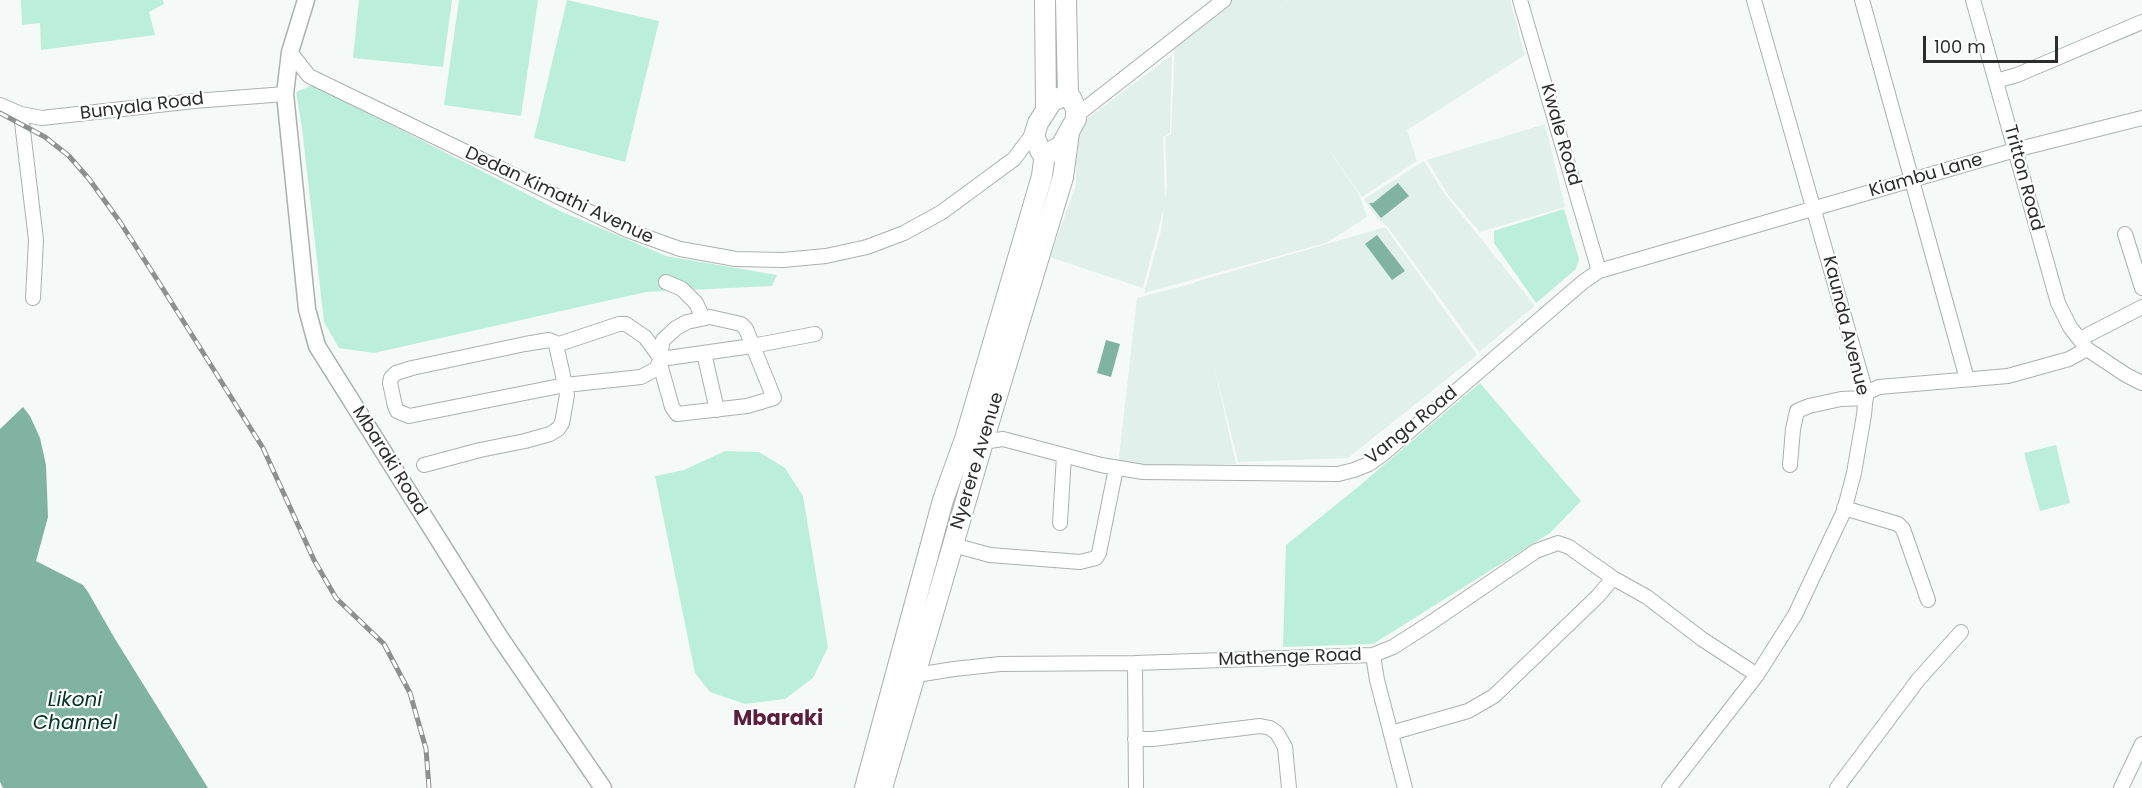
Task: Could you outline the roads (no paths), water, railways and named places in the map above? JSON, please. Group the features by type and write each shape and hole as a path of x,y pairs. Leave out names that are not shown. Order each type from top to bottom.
{"highway":[{"path":"1045,0 1047,108"},
{"path":"1066,0 1072,103 1069,133 1055,151 1043,153 1037,145 1035,131 1047,108 1056,98 1072,103"},
{"name":"Nyerere Avenue","path":"992,381 1035,272 1063,177 1069,133"},
{"name":"Nyerere Avenue","path":"865,788 905,677 921,652 953,544 974,441 992,381 1015,268 1042,176 1043,153"},
{"path":"1015,268 1035,272"},
{"name":"Nyerere Avenue","path":"882,788 943,501 974,441"},
{"path":"921,652 943,501"}],"main road":[{"name":"Mbaraki Road","path":"306,0 290,52 286,90 307,309 317,346 500,636 603,788"}],"street":[{"path":"1072,103 1104,93 1224,0"},
{"name":"Kwale Road","path":"1520,0 1599,271"},
{"name":"Kaunda Avenue","path":"1669,788 1757,675 1795,615 1844,508 1860,441 1866,395 1754,0"},
{"path":"1862,0 1967,379"},
{"name":"Tritton Road","path":"1973,0 2058,303 2070,327 2084,344"},
{"path":"1996,81 2017,75 2142,22"},
{"name":"Dedan Kimathi Avenue","path":"290,52 309,76 627,230 680,249 717,257 783,260 826,256 867,247 930,219 1014,159"},
{"path":"286,90 296,79 309,76"},
{"name":"Bunyala Road","path":"0,105 21,114 42,118 286,90"},
{"path":"21,114 36,240 33,298"},
{"name":"Kiambu Lane","path":"1814,208 2015,150 2142,118"},
{"path":"1014,159 1035,131"},
{"path":"1014,159 1043,153"},
{"name":"Vanga Road","path":"974,441 1002,438 1116,468 1143,472 1338,474 1354,470 1369,464 1383,454 1599,271 1814,208"},
{"path":"2126,234 2142,288"},
{"path":"666,282 682,289 696,303 703,318"},
{"path":"1790,465 1792,429 1797,411 1809,406 1866,395 1879,387 2008,376 2069,358 2084,344 2142,307"},
{"path":"424,465 550,434 558,429 562,423 566,404 565,385 556,345 549,340 525,344 396,373 390,383 394,406 397,411 410,416 565,385 641,377 652,372 660,359 663,340 676,328 687,322 710,317 741,324 746,329 774,398 747,406 677,414 674,411 660,359 645,337 626,324 619,324 556,345"},
{"path":"660,359 752,346 814,334"},
{"path":"2084,344 2126,375 2142,383"},
{"path":"704,353 717,410"},
{"path":"981,420 1002,438"},
{"path":"1060,523 1064,455"},
{"path":"953,544 990,555 1080,562 1096,558 1099,553 1116,468"},
{"path":"1844,508 1898,524 1903,529 1928,600"},
{"name":"Mathenge Road","path":"905,677 1000,664 1135,663 1373,656 1423,629 1536,551 1558,543 1569,547 1613,578 1647,597 1702,639 1757,675"},
{"path":"1391,733 1468,711 1494,696 1598,596 1613,578"},
{"path":"1837,788 1918,680 1961,632"},
{"path":"1373,656 1405,788"},
{"path":"1135,663 1136,788"},
{"path":"1135,739 1153,739 1260,726 1270,728 1277,733 1284,747 1289,788"},
{"path":"2121,788 2142,744"}],"water":[{"path":"1398,183 1409,196 1381,218 1369,203 1373,203"},
{"path":"1377,235 1405,271 1392,280 1365,244"},
{"path":"1106,340 1120,344 1111,377 1097,373"},
{"name":"Likoni Channel","path":"23,407 30,416 40,438 46,465 48,517 36,561 83,585 208,788 3,788 0,782 0,429"}],"railway":[{"path":"0,113 45,137 69,156 120,222 158,281 263,448 314,560 336,598 384,644 410,693 426,749 429,788"}],"district":[{"name":"Mbaraki","path":"778,720"}]}
